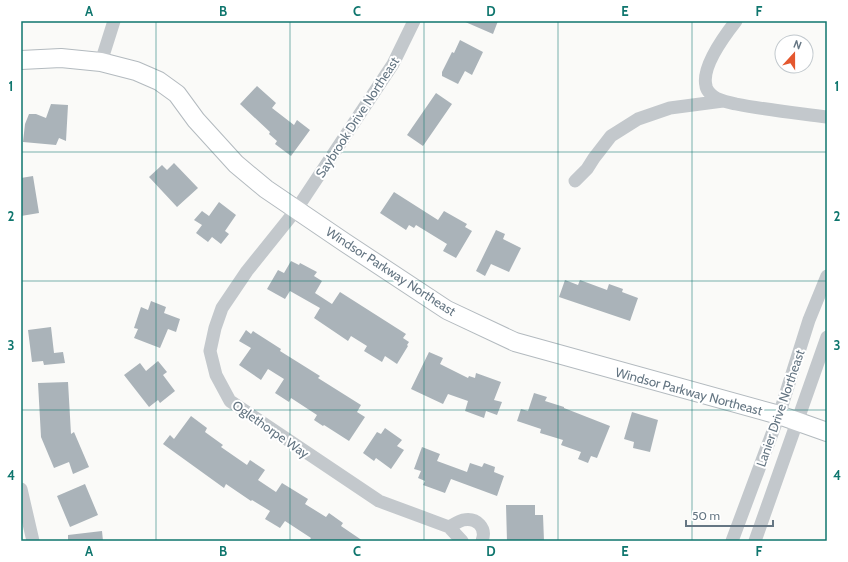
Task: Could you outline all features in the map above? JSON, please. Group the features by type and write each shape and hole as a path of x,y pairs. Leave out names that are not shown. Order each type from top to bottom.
{"street":[{"path":"101,62 114,21"},
{"name":"Saybrook Drive Northeast","path":"296,210 393,64 414,21"},
{"path":"736,21 714,53 706,76 706,87 712,96 723,101 752,107 827,117"},
{"name":"Windsor Parkway Northeast","path":"21,60 61,58 101,62 136,71 159,81 177,94 196,120 236,164 266,189 447,310 515,342 797,421 827,432"},
{"path":"575,181 587,169 611,136 638,119 670,108 723,101"},
{"name":"Oglethorpe Way","path":"296,210 247,271 222,308 215,328 210,351 216,375 230,401 379,501 449,527 462,541"},
{"name":"Lanier Drive Northeast","path":"732,541 779,416 810,320 827,276"},
{"name":"Lanier Drive Northeast","path":"755,541 827,337"},
{"path":"21,489 33,541"},
{"path":"449,527 463,520 478,522 484,535 482,541"}],"building":[{"path":"463,21 498,21 493,34"},
{"path":"460,40 483,52 472,75 465,71 458,84 442,76 442,72"},
{"path":"257,86 276,103 272,108 294,125 297,120 310,130 291,156 275,144 277,141 269,134 270,132 240,104"},
{"path":"436,93 452,104 423,146 407,135"},
{"path":"51,104 68,105 66,141 59,138 56,145 23,142 25,124 29,114 36,114 46,118"},
{"path":"174,163 198,188 177,207 149,177 162,165 167,170"},
{"path":"33,176 39,213 21,216 21,178"},
{"path":"394,192 438,220 444,211 467,224 465,227 472,231 456,258 443,251 447,244 416,225 414,228 409,225 406,230 380,213"},
{"path":"219,202 236,215 225,231 229,234 221,244 212,237 208,242 196,233 202,225 194,220 202,211 209,216"},
{"path":"496,230 505,234 503,239 521,248 509,272 491,264 485,276 476,271"},
{"path":"291,261 299,265 300,263 317,272 314,276 322,281 315,293 332,304 340,292 406,334 403,338 409,342 407,345 408,346 397,364 385,356 382,362 364,351 367,346 351,336 348,341 314,318 320,308 290,291 285,299 267,289 278,270 284,273"},
{"path":"565,280 578,285 580,280 607,290 609,284 623,289 622,292 638,298 630,321 559,297"},
{"path":"151,301 166,307 164,313 180,319 176,332 168,329 160,348 134,338 138,329 134,328 141,307 148,310"},
{"path":"51,327 54,353 63,352 65,363 44,365 43,361 32,362 28,330"},
{"path":"246,330 251,334 253,331 281,349 280,351 320,376 318,378 361,405 357,412 365,417 349,441 314,420 317,415 291,398 289,402 275,393 284,379 268,369 261,380 239,365 251,348 239,341"},
{"path":"429,352 443,358 440,364 468,378 469,376 475,378 476,373 501,382 494,400 502,402 497,415 486,411 484,418 465,411 468,401 448,394 443,404 411,389"},
{"path":"158,361 167,372 163,375 175,391 160,403 158,400 149,407 124,375 140,363 146,371"},
{"path":"68,382 71,434 74,432 89,467 73,474 69,462 54,468 41,437 38,383"},
{"path":"534,393 547,397 545,401 564,407 610,426 597,458 591,456 588,463 578,459 581,452 561,445 563,440 540,433 541,429 517,421 521,409 528,411"},
{"path":"632,412 658,420 650,452 633,448 634,442 624,439"},
{"path":"191,416 207,428 205,432 223,445 221,447 247,465 250,460 265,470 258,480 276,492 282,483 308,499 305,504 326,517 329,513 343,523 341,526 363,541 309,541 311,538 285,521 280,528 265,519 270,511 252,500 251,501 226,484 224,488 163,444 170,435 174,439"},
{"path":"385,428 402,440 397,446 404,450 391,469 376,458 374,461 363,453 377,432 381,434"},
{"path":"422,447 440,454 437,461 467,472 470,463 482,467 484,463 495,467 494,472 504,476 497,496 451,479 445,493 423,485 425,481 418,478 421,471 414,469"},
{"path":"85,484 98,515 70,527 57,496"},
{"path":"506,505 535,505 535,515 543,515 544,541 507,541"},
{"path":"102,531 103,541 68,541 68,535"}]}
